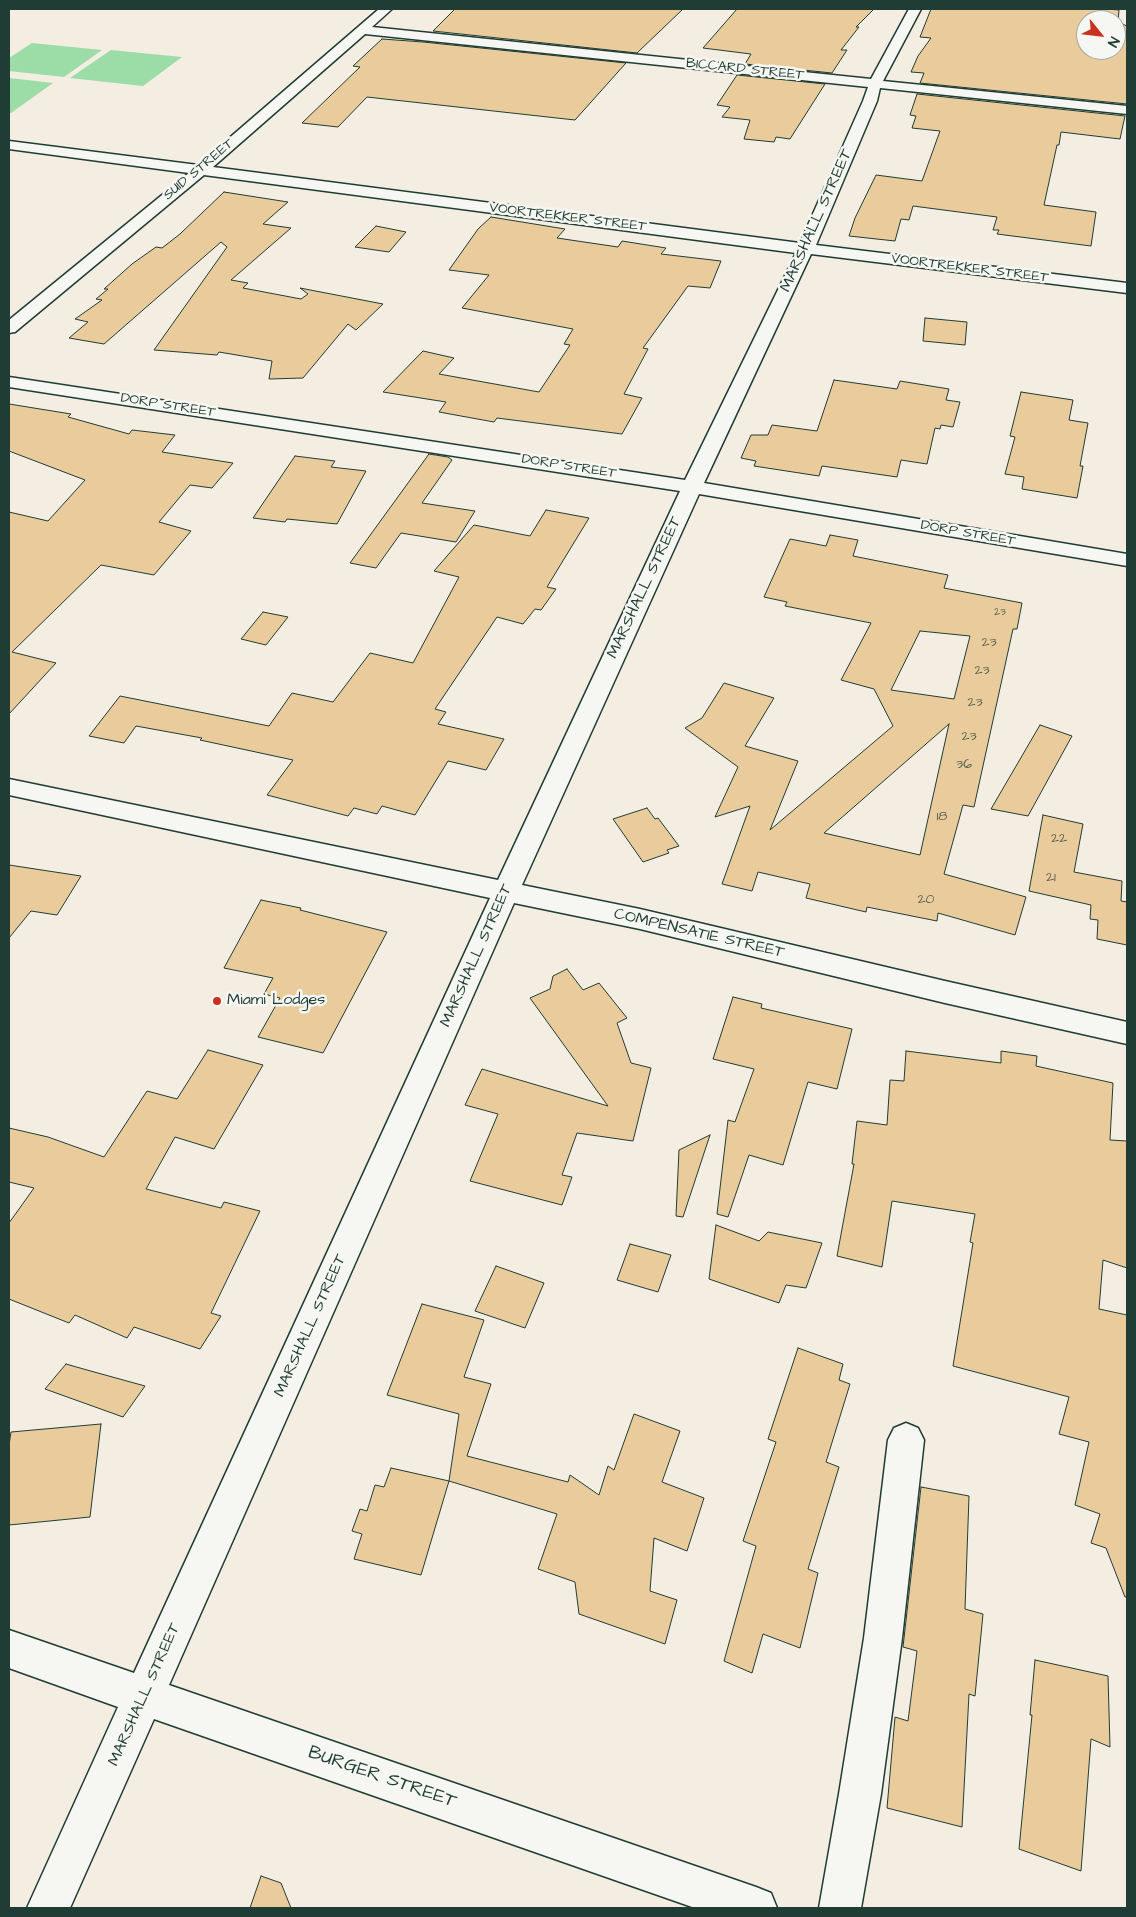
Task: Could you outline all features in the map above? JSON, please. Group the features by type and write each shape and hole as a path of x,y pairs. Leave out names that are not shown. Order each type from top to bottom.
{"street":[{"name":"SUID STREET","path":"9,328 200,170 386,9"},
{"name":"MARSHALL STREET","path":"48,1908 506,892 692,486 806,249 870,101 874,84 915,9"},
{"name":"BICCARD STREET","path":"363,30 1127,110"},
{"name":"VOORTREKKER STREET","path":"9,145 806,249 1127,288"},
{"name":"DORP STREET","path":"9,382 692,486 1127,560"},
{"name":"COMPENSATIE STREET","path":"9,787 269,843 640,919 945,992 1127,1033"},
{"path":"840,1908 860,1794 883,1638 906,1440"},
{"name":"BURGER STREET","path":"9,1649 756,1908"}],"green space":[{"path":"32,43 102,50 64,77 9,71 9,58"},
{"path":"111,50 182,57 143,86 70,78"},
{"path":"9,78 53,83 9,113"}],"building":[{"path":"455,9 683,9 637,53 433,31"},
{"path":"737,9 874,9 856,27 859,27 841,50 847,50 832,73 745,64 751,54 703,48"},
{"path":"931,9 1119,10 1076,10 1076,60 1126,60 1127,26 1127,104 920,83 924,73 911,72 918,56 931,38 920,37"},
{"path":"382,39 626,63 575,120 367,97 338,127 302,123 360,67 353,66"},
{"path":"737,75 825,84 790,139 776,137 774,142 744,139 750,120 722,117 730,107 717,105"},
{"path":"917,94 1125,116 1120,139 1061,132 1059,145 1057,145 1044,205 1096,212 1091,246 997,234 999,230 993,230 997,217 913,206 909,220 901,219 895,241 849,236 855,218 876,175 922,181 940,131 912,128 916,116 910,115"},
{"path":"224,192 288,202 263,224 291,228 231,280 248,283 243,288 301,299 308,294 300,288 383,304 356,330 348,324 303,378 269,379 272,361 219,352 217,355 154,350 227,247 221,242 104,344 69,338 88,322 75,319 102,300 96,299 108,289 104,289 132,264 156,247 162,248 180,234"},
{"path":"491,217 565,229 557,238 618,247 622,241 666,248 661,254 721,261 710,288 688,286 643,348 648,349 624,394 642,398 622,434 497,418 494,422 439,412 446,402 383,392 423,351 454,358 439,374 539,392 570,345 564,344 573,329 462,308 489,275 449,270 478,229"},
{"path":"376,226 406,232 389,252 355,247"},
{"path":"925,318 967,322 965,345 923,341"},
{"path":"834,380 897,389 900,381 949,389 946,400 960,402 953,427 941,425 940,429 935,428 927,464 901,460 897,477 822,466 819,476 754,466 756,461 741,458 751,435 768,435 772,425 817,431"},
{"path":"1021,392 1073,400 1069,420 1088,423 1080,466 1083,466 1077,498 1022,489 1024,477 1005,474 1015,437 1010,436"},
{"path":"9,404 71,414 68,417 129,434 132,430 175,435 162,452 233,463 212,488 190,485 159,522 191,531 154,575 101,565 12,652 56,663 9,714 9,512 48,521 85,480 9,451"},
{"path":"429,454 448,457 452,460 422,503 475,511 456,542 401,533 376,568 350,563"},
{"path":"295,456 335,461 331,467 366,471 337,524 287,519 285,522 253,518"},
{"path":"546,510 589,518 547,587 556,589 541,610 535,609 523,624 497,617 435,709 446,712 438,724 504,739 486,770 448,761 415,815 382,806 377,814 354,808 348,816 267,795 293,760 200,740 202,738 136,726 124,743 89,736 120,696 269,726 292,693 333,702 370,653 413,663 459,577 434,571 474,525 530,536"},
{"path":"830,535 858,540 853,556 948,575 944,588 1022,603 1017,629 1013,629 974,807 963,805 944,874 1026,897 1015,935 938,913 937,921 867,907 866,912 806,898 810,884 758,872 752,891 722,884 750,806 715,817 738,767 685,728 702,718 724,683 774,698 745,746 798,761 770,830 893,726 874,689 841,680 871,623 785,606 787,602 764,597 790,539 826,546","holes":["920,631 970,636 954,699 891,690","949,724 920,855 824,833"]},
{"path":"263,612 288,617 266,645 241,639"},
{"path":"1040,725 1072,736 1028,816 991,809"},
{"path":"647,808 655,819 658,818 679,846 667,850 669,853 643,862 613,819"},
{"path":"1043,815 1083,824 1074,872 1122,881 1121,901 1127,902 1127,945 1097,939 1098,920 1090,919 1091,905 1029,891"},
{"path":"9,865 81,876 57,915 31,911 9,938"},
{"path":"261,900 301,908 300,910 387,932 323,1053 258,1037 280,998 264,994 273,978 224,968"},
{"path":"567,969 583,990 599,983 627,1018 617,1023 631,1063 651,1068 633,1141 577,1133 562,1175 572,1177 562,1205 470,1181 498,1114 465,1105 482,1069 608,1106 530,998 550,989 553,976"},
{"path":"733,997 762,1004 761,1008 852,1029 837,1089 808,1082 783,1165 749,1155 728,1217 717,1214 728,1120 735,1122 754,1069 713,1059"},
{"path":"208,1050 263,1065 214,1149 175,1137 146,1189 221,1208 224,1202 260,1211 211,1313 221,1316 200,1349 134,1327 127,1338 75,1315 69,1323 9,1299 9,1223 34,1188 9,1182 9,1128 48,1137 104,1157 147,1091 177,1099"},
{"path":"906,1051 1001,1063 1001,1051 1037,1056 1036,1066 1113,1083 1110,1140 1127,1141 1127,1268 1103,1260 1099,1309 1127,1315 1127,1597 1125,1597 1106,1548 1091,1543 1100,1514 1075,1505 1089,1442 1059,1434 1069,1397 953,1366 973,1243 970,1242 975,1214 892,1201 882,1267 837,1256 854,1164 852,1164 857,1121 887,1125 890,1080 904,1081"},
{"path":"710,1135 683,1217 676,1216 679,1150"},
{"path":"716,1225 759,1241 768,1232 822,1243 806,1288 786,1285 779,1303 709,1279"},
{"path":"630,1244 671,1255 658,1292 617,1280"},
{"path":"496,1266 544,1283 525,1328 475,1311"},
{"path":"422,1304 484,1320 464,1377 491,1384 467,1456 568,1482 570,1475 599,1495 608,1466 614,1470 634,1414 680,1431 662,1482 704,1498 687,1551 654,1538 650,1591 677,1600 665,1644 579,1614 575,1582 538,1569 557,1514 449,1481 459,1414 387,1395"},
{"path":"798,1348 843,1364 839,1380 850,1384 826,1462 839,1467 808,1569 818,1573 800,1648 763,1634 752,1673 724,1661 756,1546 743,1541 776,1442 768,1439"},
{"path":"66,1364 145,1386 123,1417 45,1389"},
{"path":"101,1424 90,1517 9,1525 9,1445 11,1432"},
{"path":"391,1468 449,1481 421,1575 354,1559 362,1534 352,1531 360,1509 367,1511 375,1485 384,1487"},
{"path":"921,1487 969,1496 965,1609 983,1614 975,1696 969,1694 962,1827 887,1808 895,1717 908,1721 917,1651 903,1647"},
{"path":"1035,1660 1108,1676 1110,1747 1091,1739 1081,1871 1019,1849 1032,1715 1030,1715"},
{"path":"261,1876 281,1883 291,1908 250,1908"}],"place":[{"name":"Miami Lodges","path":"217,1001"}]}
